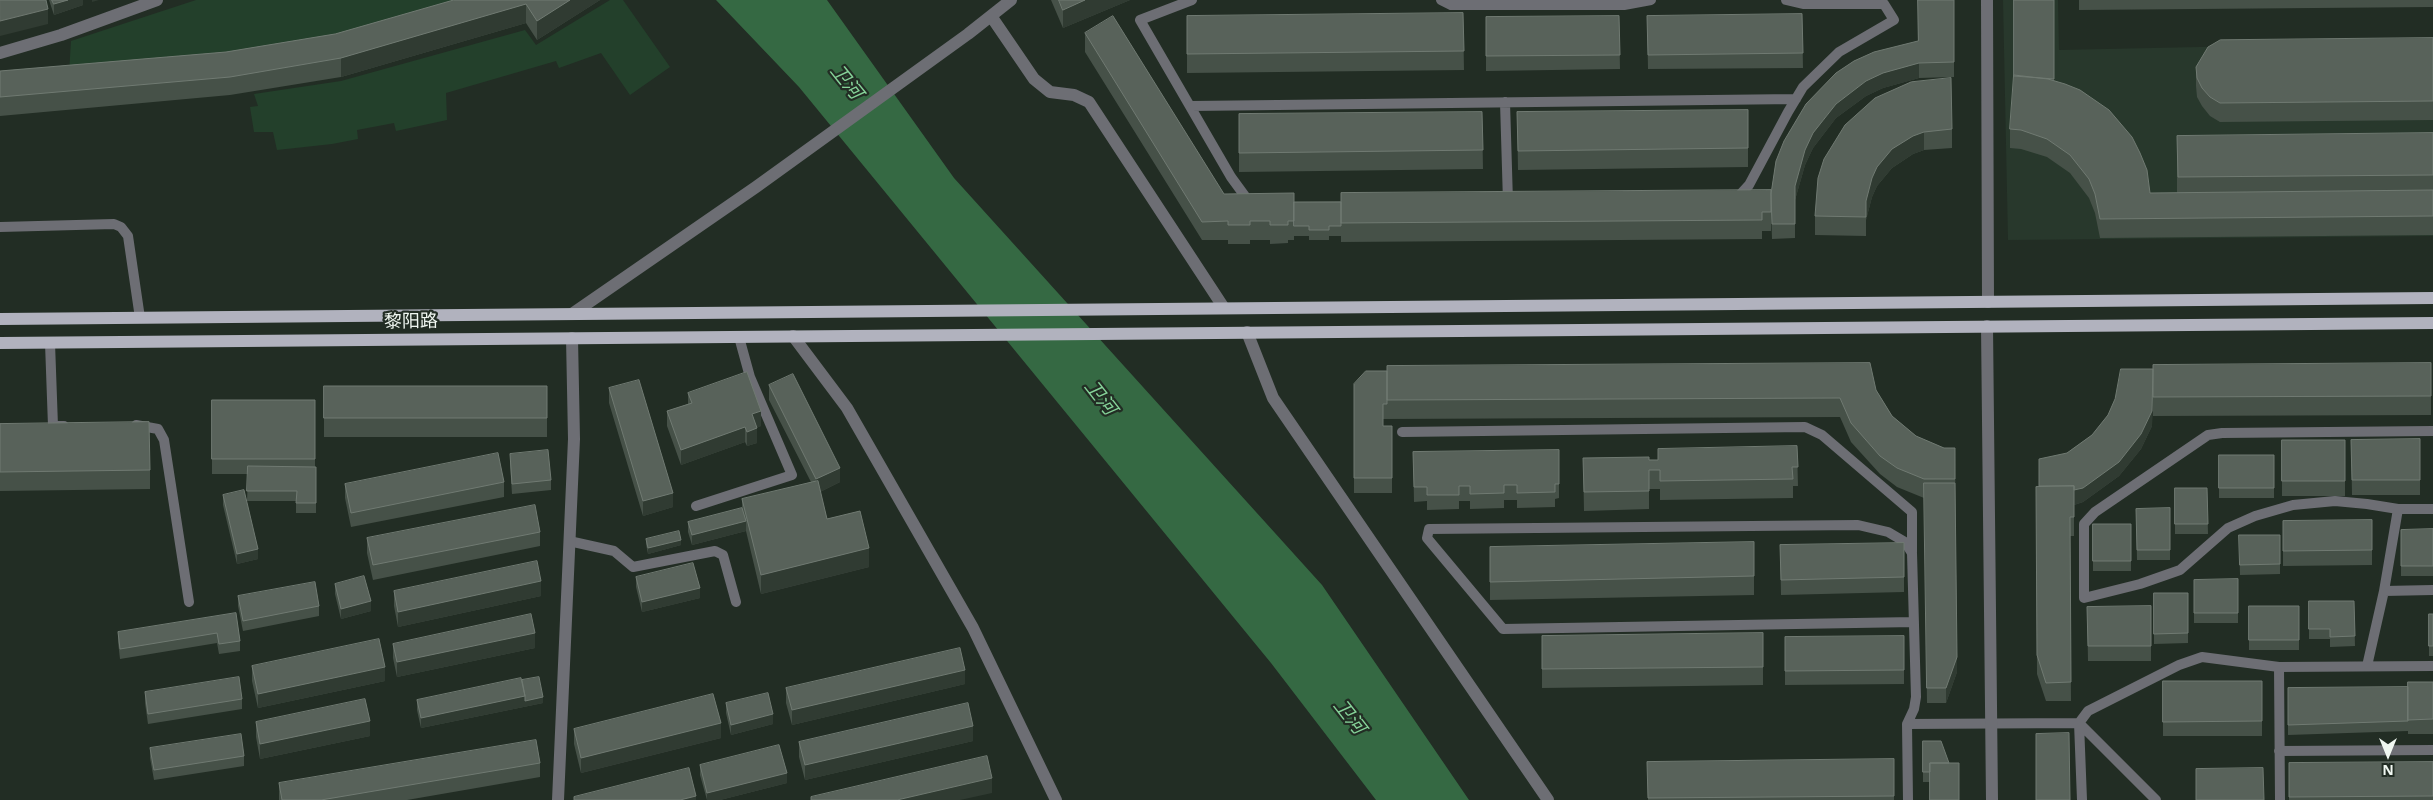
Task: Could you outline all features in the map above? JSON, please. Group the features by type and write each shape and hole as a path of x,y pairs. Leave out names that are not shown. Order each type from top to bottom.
{"main road":[{"name":"黎阳路","path":"0,319 2433,298"},
{"name":"黎阳路","path":"0,343 2433,322"}],"street":[{"path":"0,53 61,35 155,0"},
{"path":"572,314 756,187 1011,0"},
{"path":"1988,0 1988,302"},
{"path":"991,16 1034,79 1050,92 1074,95 1089,102 1218,308"},
{"path":"1987,326 1992,800"},
{"path":"1247,332 1273,398 1548,800"},
{"path":"793,336 847,408 973,628 1056,800"},
{"path":"558,800 574,439 572,338"}],"lane":[{"path":"1192,0 1140,20 1231,177 1251,204 1258,206"},
{"path":"1441,0 1451,5 1624,5 1651,0"},
{"path":"1719,197 1738,197 1749,185 1796,99 1804,88 1839,52 1894,20 1884,4 1803,4 1786,0"},
{"path":"1191,106 1796,99"},
{"path":"1505,102 1508,202"},
{"path":"0,228 114,224 121,227 128,236 140,318"},
{"path":"696,506 792,475 750,377 739,337"},
{"path":"50,343 53,426 71,426"},
{"path":"126,425 144,425 158,428 164,440 189,602"},
{"path":"1402,432 1805,427 1822,435 1912,512 1916,697 1914,709 1907,724 1908,800"},
{"path":"2433,431 2222,433 2208,435 2094,512 2084,524 2084,598 2140,584 2180,570 2228,528 2254,516 2293,505 2335,501 2398,509 2433,510"},
{"path":"2367,666 2384,591 2398,509"},
{"path":"1912,553 1906,542 1888,532 1858,525 1430,530 1427,538 1503,629 1914,622"},
{"path":"569,541 614,551 633,567 715,551 723,555 736,602"},
{"path":"2384,591 2433,590"},
{"path":"2082,800 2079,723 2088,711 2179,665 2202,657 2279,667 2433,666"},
{"path":"2279,667 2280,800"},
{"path":"1907,724 2079,723 2156,800"},
{"path":"2280,751 2433,750"}],"shaded area":[{"path":"196,0 467,0 323,41 69,74 71,41"},
{"path":"610,0 623,0 670,67 630,95 601,53 559,68 556,61 446,93 447,120 396,131 394,123 357,130 358,139 277,150 273,132 254,132 250,107 258,106 254,94 341,81 525,30 536,45"},
{"path":"2003,0 2058,0 2059,50 2433,42 2433,236 2008,240"}],"water":[{"name":"卫河","path":"716,0 827,0 954,178 1322,585 1469,800 1376,800 1271,663 799,87"}],"building":[{"path":"0,0 46,0 48,9 0,21"},
{"path":"52,0 68,0 54,4"},
{"path":"454,0 570,0 537,21 526,4 341,58 230,77 0,97 0,71 226,52 335,34"},
{"path":"1059,0 1085,0 1063,10"},
{"path":"1918,0 1954,0 1954,62 1919,63 1883,73 1866,81 1836,104 1813,133 1805,150 1795,186 1795,224 1772,224 1771,194 1776,161 1784,141 1806,104 1836,73 1854,61 1874,52 1918,41"},
{"path":"2014,0 2054,0 2054,79 2014,76"},
{"path":"1463,13 1464,51 1187,54 1187,16"},
{"path":"1802,14 1803,53 1648,55 1647,16"},
{"path":"1113,16 1224,194 1294,193 1294,221 1288,221 1288,225 1270,225 1270,221 1250,221 1250,225 1228,225 1228,221 1202,222 1085,33"},
{"path":"1619,16 1620,55 1486,56 1486,17"},
{"path":"2433,38 2433,101 2220,103 2210,97 2202,88 2197,78 2196,67 2208,47 2220,40"},
{"path":"2014,75 2048,79 2065,84 2080,90 2109,110 2132,137 2140,153 2147,170 2150,193 2433,190 2433,216 2100,219 2095,194 2089,179 2070,155 2047,139 2021,130 2010,129"},
{"path":"1951,78 1952,129 1924,132 1913,136 1892,149 1877,167 1872,178 1866,201 1866,217 1815,216 1818,178 1824,159 1845,125 1875,98 1911,82"},
{"path":"1748,110 1748,148 1518,151 1517,112"},
{"path":"1482,112 1483,150 1239,153 1239,114"},
{"path":"2433,133 2433,175 2178,177 2177,136"},
{"path":"1771,190 1771,212 1762,212 1762,220 1341,223 1341,193"},
{"path":"1294,202 1341,202 1341,226 1329,226 1329,230 1309,230 1309,226 1294,226"},
{"path":"1870,363 1876,390 1892,416 1916,436 1944,448 1955,448 1955,479 1924,479 1897,468 1880,456 1851,423 1840,398 1387,400 1387,366"},
{"path":"2431,363 2431,396 2153,397 2153,365"},
{"path":"2121,369 2153,369 2152,411 2141,434 2119,462 2083,488 2074,490 2074,486 2039,486 2039,459 2067,453 2092,435 2108,415 2115,399"},
{"path":"1366,371 1387,371 1387,404 1383,404 1383,426 1392,426 1392,478 1354,478 1354,384"},
{"path":"747,372 761,411 752,414 757,428 747,432 745,427 681,450 667,411 692,403 688,393"},
{"path":"793,374 840,468 816,479 769,385"},
{"path":"639,380 673,493 643,501 609,388"},
{"path":"324,386 547,386 547,418 324,418"},
{"path":"212,400 315,400 315,459 212,459"},
{"path":"149,422 150,470 0,472 0,424"},
{"path":"2420,439 2420,480 2352,480 2351,440"},
{"path":"2282,440 2345,440 2345,481 2282,481"},
{"path":"1797,446 1798,467 1792,467 1793,479 1660,481 1660,470 1649,470 1649,491 1584,492 1583,458 1649,457 1649,460 1658,460 1658,449"},
{"path":"548,450 551,480 512,484 510,454"},
{"path":"1559,450 1559,484 1555,484 1555,492 1517,493 1517,485 1504,485 1504,493 1470,494 1470,486 1459,486 1459,495 1427,495 1427,487 1414,487 1413,452"},
{"path":"498,453 504,482 351,513 345,484"},
{"path":"2219,455 2274,455 2274,488 2219,488"},
{"path":"248,466 316,467 316,503 296,503 297,491 247,491"},
{"path":"818,481 827,519 860,511 869,548 761,575 742,499"},
{"path":"1924,483 1955,483 1957,657 1946,688 1927,688"},
{"path":"2074,486 2074,517 2070,517 2071,682 2046,683 2037,655 2036,487"},
{"path":"2175,488 2207,488 2208,524 2175,524"},
{"path":"244,490 258,549 237,554 223,495"},
{"path":"535,505 540,532 373,565 367,538"},
{"path":"742,508 746,521 692,535 688,522"},
{"path":"2170,508 2170,550 2137,550 2136,509"},
{"path":"2372,520 2372,550 2283,551 2283,521"},
{"path":"2093,524 2131,524 2131,561 2093,561"},
{"path":"2433,529 2433,566 2401,566 2401,530"},
{"path":"679,531 681,540 648,548 646,539"},
{"path":"2239,535 2280,535 2280,564 2240,565"},
{"path":"1754,542 1754,576 1490,582 1490,547"},
{"path":"1904,543 1904,577 1781,580 1780,545"},
{"path":"537,561 541,581 398,612 394,591"},
{"path":"693,563 700,588 642,602 636,577"},
{"path":"364,576 371,601 341,609 335,584"},
{"path":"2238,579 2238,613 2194,613 2194,580"},
{"path":"315,582 319,606 243,621 238,596"},
{"path":"2154,593 2188,593 2188,633 2154,634"},
{"path":"2309,601 2354,601 2355,636 2330,637 2330,629 2309,629"},
{"path":"2151,606 2151,646 2088,646 2087,607"},
{"path":"2249,606 2299,606 2299,640 2249,640"},
{"path":"236,613 240,641 219,644 217,633 120,649 118,632"},
{"path":"531,614 535,633 397,662 393,644"},
{"path":"2429,614 2433,614 2433,646 2429,646"},
{"path":"1763,633 1763,667 1542,669 1542,636"},
{"path":"1904,636 1904,670 1785,671 1785,637"},
{"path":"379,639 385,667 258,694 252,666"},
{"path":"960,648 965,670 792,710 786,688"},
{"path":"239,677 242,699 148,714 145,692"},
{"path":"539,677 543,697 525,701 522,680"},
{"path":"521,678 525,696 421,718 417,700"},
{"path":"2163,681 2262,681 2262,721 2163,722"},
{"path":"2408,682 2433,682 2433,719 2408,720"},
{"path":"2408,687 2408,721 2288,725 2288,688"},
{"path":"768,693 773,714 731,725 726,703"},
{"path":"713,694 721,723 581,758 574,729"},
{"path":"365,699 370,721 260,744 256,722"},
{"path":"968,703 973,726 805,765 799,742"},
{"path":"2069,733 2070,800 2036,800 2036,734"},
{"path":"241,734 244,756 154,770 150,748"},
{"path":"536,740 540,763 321,800 282,800 279,783"},
{"path":"1923,741 1941,741 1949,763 1930,763 1930,772 1923,772"},
{"path":"779,745 787,773 707,793 700,765"},
{"path":"987,756 992,778 897,800 811,800 811,797"},
{"path":"1894,759 1894,796 1648,798 1647,762"},
{"path":"2433,762 2433,796 2289,797 2289,763"},
{"path":"1930,763 1959,763 1959,800 1930,800"},
{"path":"689,768 696,796 680,800 574,800 574,797"},
{"path":"2263,768 2264,800 2196,800 2196,769"}]}
